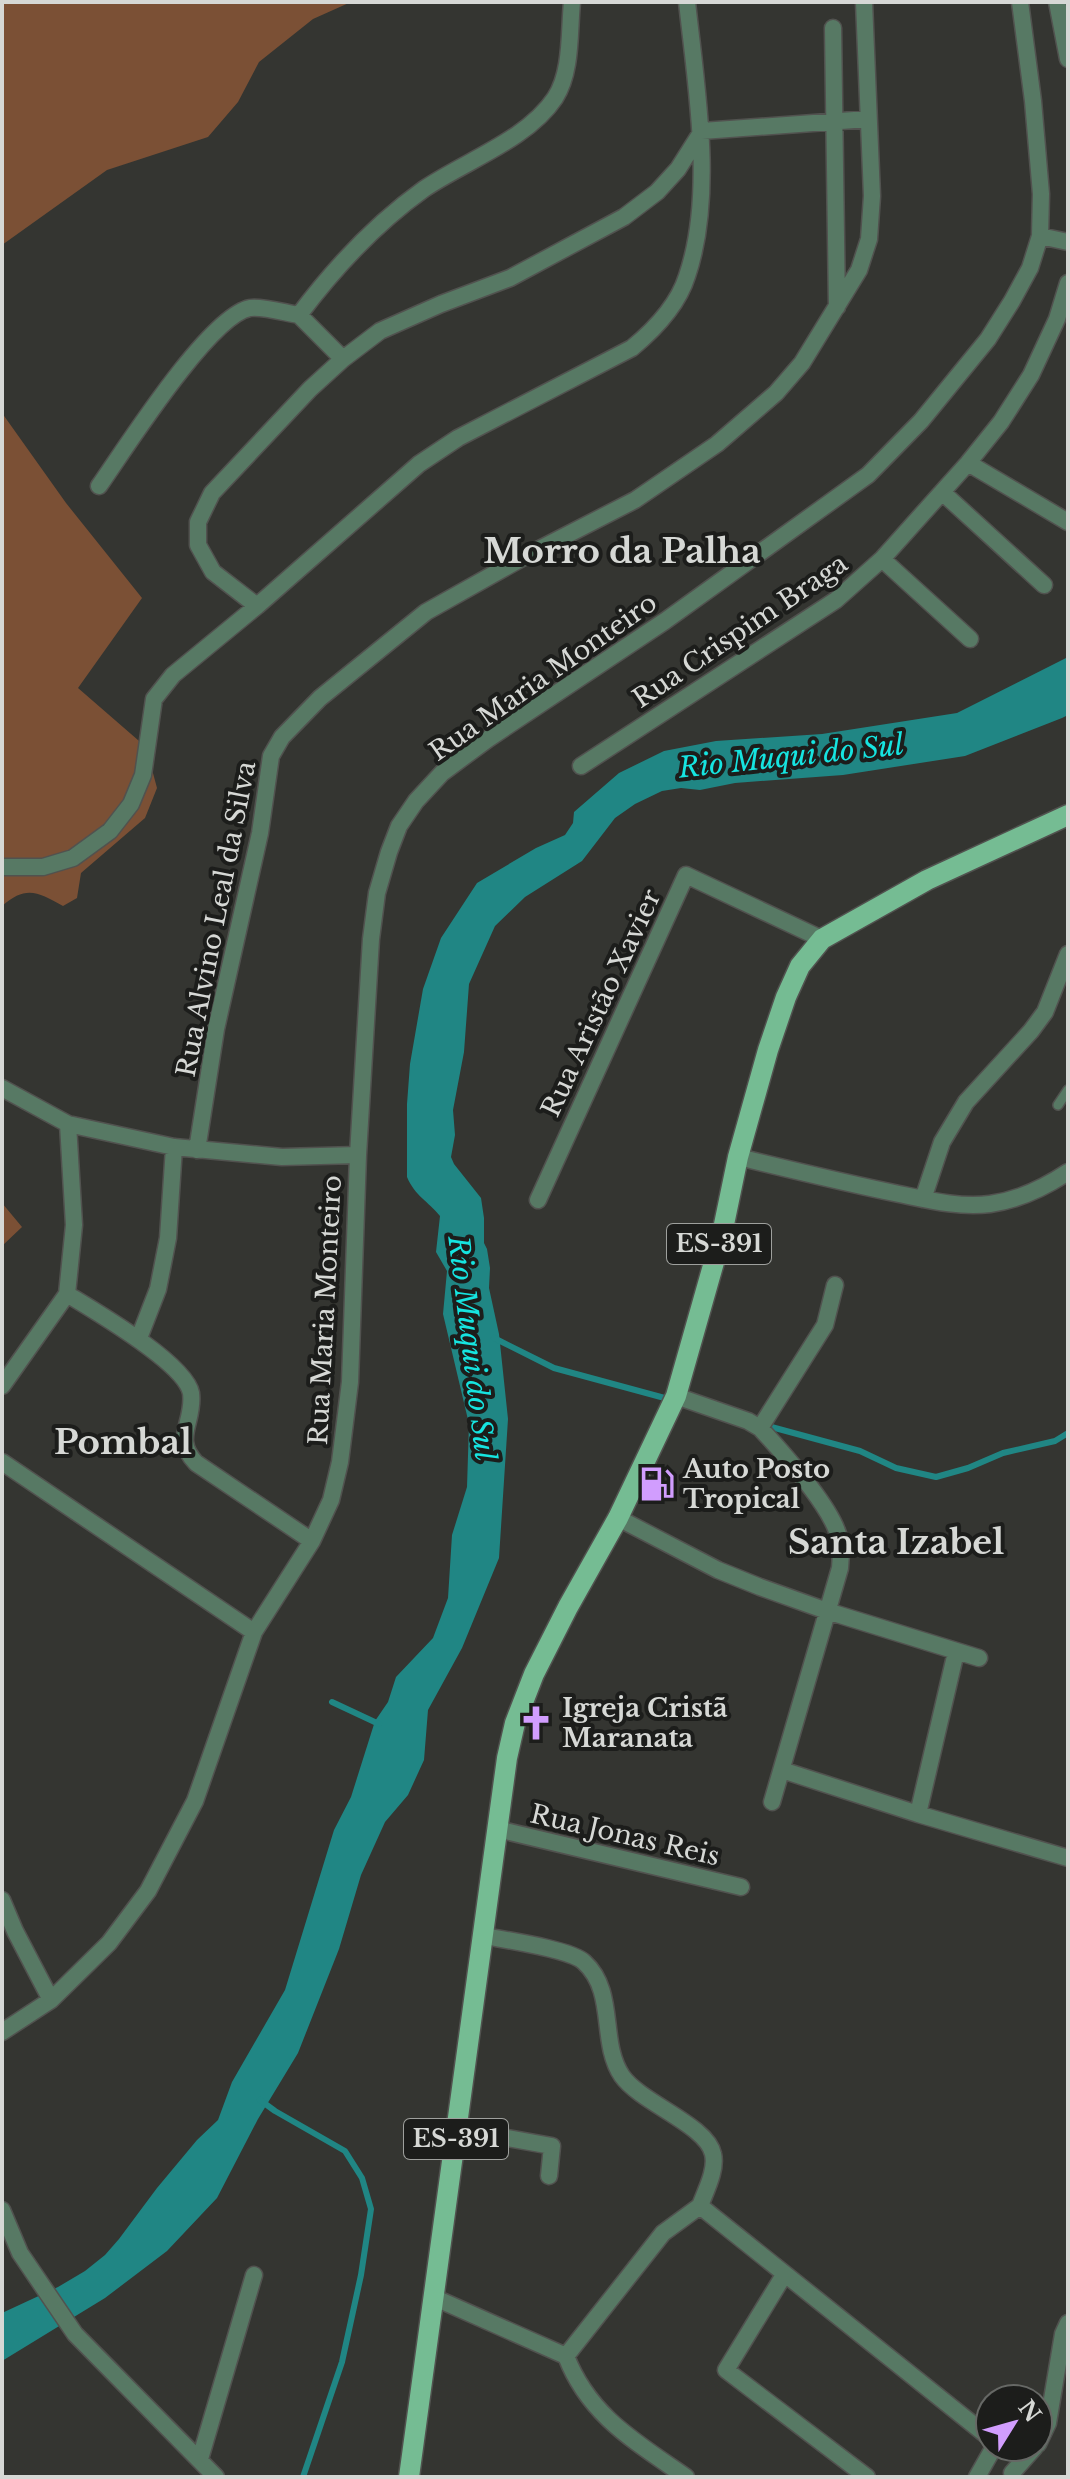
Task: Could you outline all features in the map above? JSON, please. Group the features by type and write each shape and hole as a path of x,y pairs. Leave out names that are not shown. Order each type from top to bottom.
{"main road":[{"name":"ES-391","path":"409,2477 497,1829 515,1723 534,1674 618,1518 676,1396 722,1234 738,1157 786,997 800,966 822,939 927,880 1068,815"}],"street":[{"path":"299,315 326,279 378,225 426,188 536,121 556,97 566,70 572,2"},
{"path":"2,867 43,867 73,858 110,831 131,804 143,775 154,699 173,675 419,464 458,438 632,348 655,329 687,279 696,245 702,131 687,2"},
{"name":"Rua Alvino Leal da Silva","path":"197,1150 216,1029 260,833 266,777 271,756 282,737 320,698 426,612 635,500 717,444 776,393 802,363 859,270 869,239 872,196 864,2"},
{"name":"Rua Maria Monteiro","path":"2,2032 51,2000 109,1943 148,1891 195,1801 254,1632 312,1541 331,1500 340,1462 350,1382 358,1155 371,939 377,893 399,826 416,801 442,773 665,621 868,475 921,421 988,339 1030,268 1040,236 1041,194 1020,2"},
{"path":"1057,2 1068,59"},
{"path":"833,28 837,309"},
{"path":"702,131 868,119"},
{"path":"257,606 213,572 198,545 198,522 212,493 310,389 380,331 510,278 624,217 668,181 702,131"},
{"path":"1040,236 1068,242"},
{"name":"Rua Crispim Braga","path":"581,766 836,600 882,559 1001,422 1063,320 1068,283"},
{"path":"99,486 169,386 211,335 239,314 251,308 299,315 343,359"},
{"path":"968,463 1068,522"},
{"path":"942,492 1044,585"},
{"path":"882,559 970,639"},
{"name":"Rua Aristão Xavier","path":"538,1200 686,875 822,939"},
{"path":"923,1199 942,1142 966,1102 1045,1012 1068,954"},
{"path":"2,1088 68,1124 174,1147 282,1157 358,1155"},
{"path":"2,1386 67,1294 74,1225 68,1124"},
{"path":"139,1338 158,1289 168,1238 174,1147"},
{"path":"738,1157 923,1199 986,1205 1030,1194 1068,1172"},
{"path":"760,1428 825,1325 835,1285"},
{"path":"67,1294 139,1338 186,1381 191,1393 183,1443 186,1453 196,1463 312,1541"},
{"path":"676,1396 760,1428 827,1511 838,1532 840,1568 772,1802"},
{"path":"2,1462 254,1632"},
{"path":"618,1518 718,1570 827,1611 979,1658"},
{"path":"918,1814 956,1652"},
{"path":"782,1770 1068,1858"},
{"name":"Rua Jonas Reis","path":"497,1829 741,1887"},
{"path":"2,1900 51,2000"},
{"path":"484,1936 575,1956 584,1963 600,1984 613,2053 623,2078 699,2133 713,2153 713,2166 700,2206 674,2223 656,2241 566,2356"},
{"path":"457,2129 552,2146 549,2176"},
{"path":"700,2206 974,2425"},
{"path":"4,2222 20,2253 75,2334 216,2477"},
{"path":"200,2459 254,2275"},
{"path":"784,2275 726,2370 867,2477"},
{"path":"433,2297 566,2356 574,2378 589,2400 614,2426 686,2477"},
{"path":"1054,2387 1063,2334 1068,2323"}],"lane":[{"path":"1058,1105 1068,1090"}],"shaded area":[{"path":"2,2 351,2 313,19 259,62 238,102 208,137 107,170 2,245"},
{"path":"2,413 66,503 142,598 78,688 146,747 157,788 145,818 81,873 77,898 63,906 39,894 25,893 2,906"},
{"path":"2,1203 22,1227 2,1246"}],"water":[{"name":"Rio Muqui do Sul","path":"1068,657 1068,715 1062,718 965,756 843,775 662,791 615,818 582,861 525,897 495,926 469,984 464,1052 453,1110 455,1135 451,1157 481,1198 484,1243 490,1268 489,1288 499,1334 508,1419 499,1558 462,1648 428,1710 424,1760 408,1795 385,1822 361,1875 339,1949 298,2053 258,2119 217,2198 167,2251 105,2298 2,2361 2,2313 58,2287 105,2255 197,2140 218,2120 232,2082 285,1990 334,1830 351,1797 375,1721 388,1702 396,1677 433,1638 448,1598 452,1535 467,1487 469,1424 443,1314 447,1271 436,1252 440,1216 418,1194 407,1177 410,1064 423,989 441,938 477,883 536,848 565,835 573,823 574,812 619,773 664,751 716,741 822,734 957,713"}],"waterway":[{"name":"Rio Muqui do Sul","path":"494,1338 554,1368 672,1400"},
{"path":"764,1425 860,1451 896,1468 936,1477 1003,1453 1055,1441 1068,1433"},
{"path":"332,1702 379,1724"},
{"path":"260,2100 345,2151 362,2178 371,2209 361,2275 342,2362 303,2477"}],"place":[{"name":"Auto Posto Tropical","path":"657,1484"},
{"name":"Igreja Cristã Maranata","path":"536,1723"}],"district":[{"name":"Morro da Palha","path":"622,551"},
{"name":"Pombal","path":"123,1442"},
{"name":"Santa Izabel","path":"896,1542"}]}
